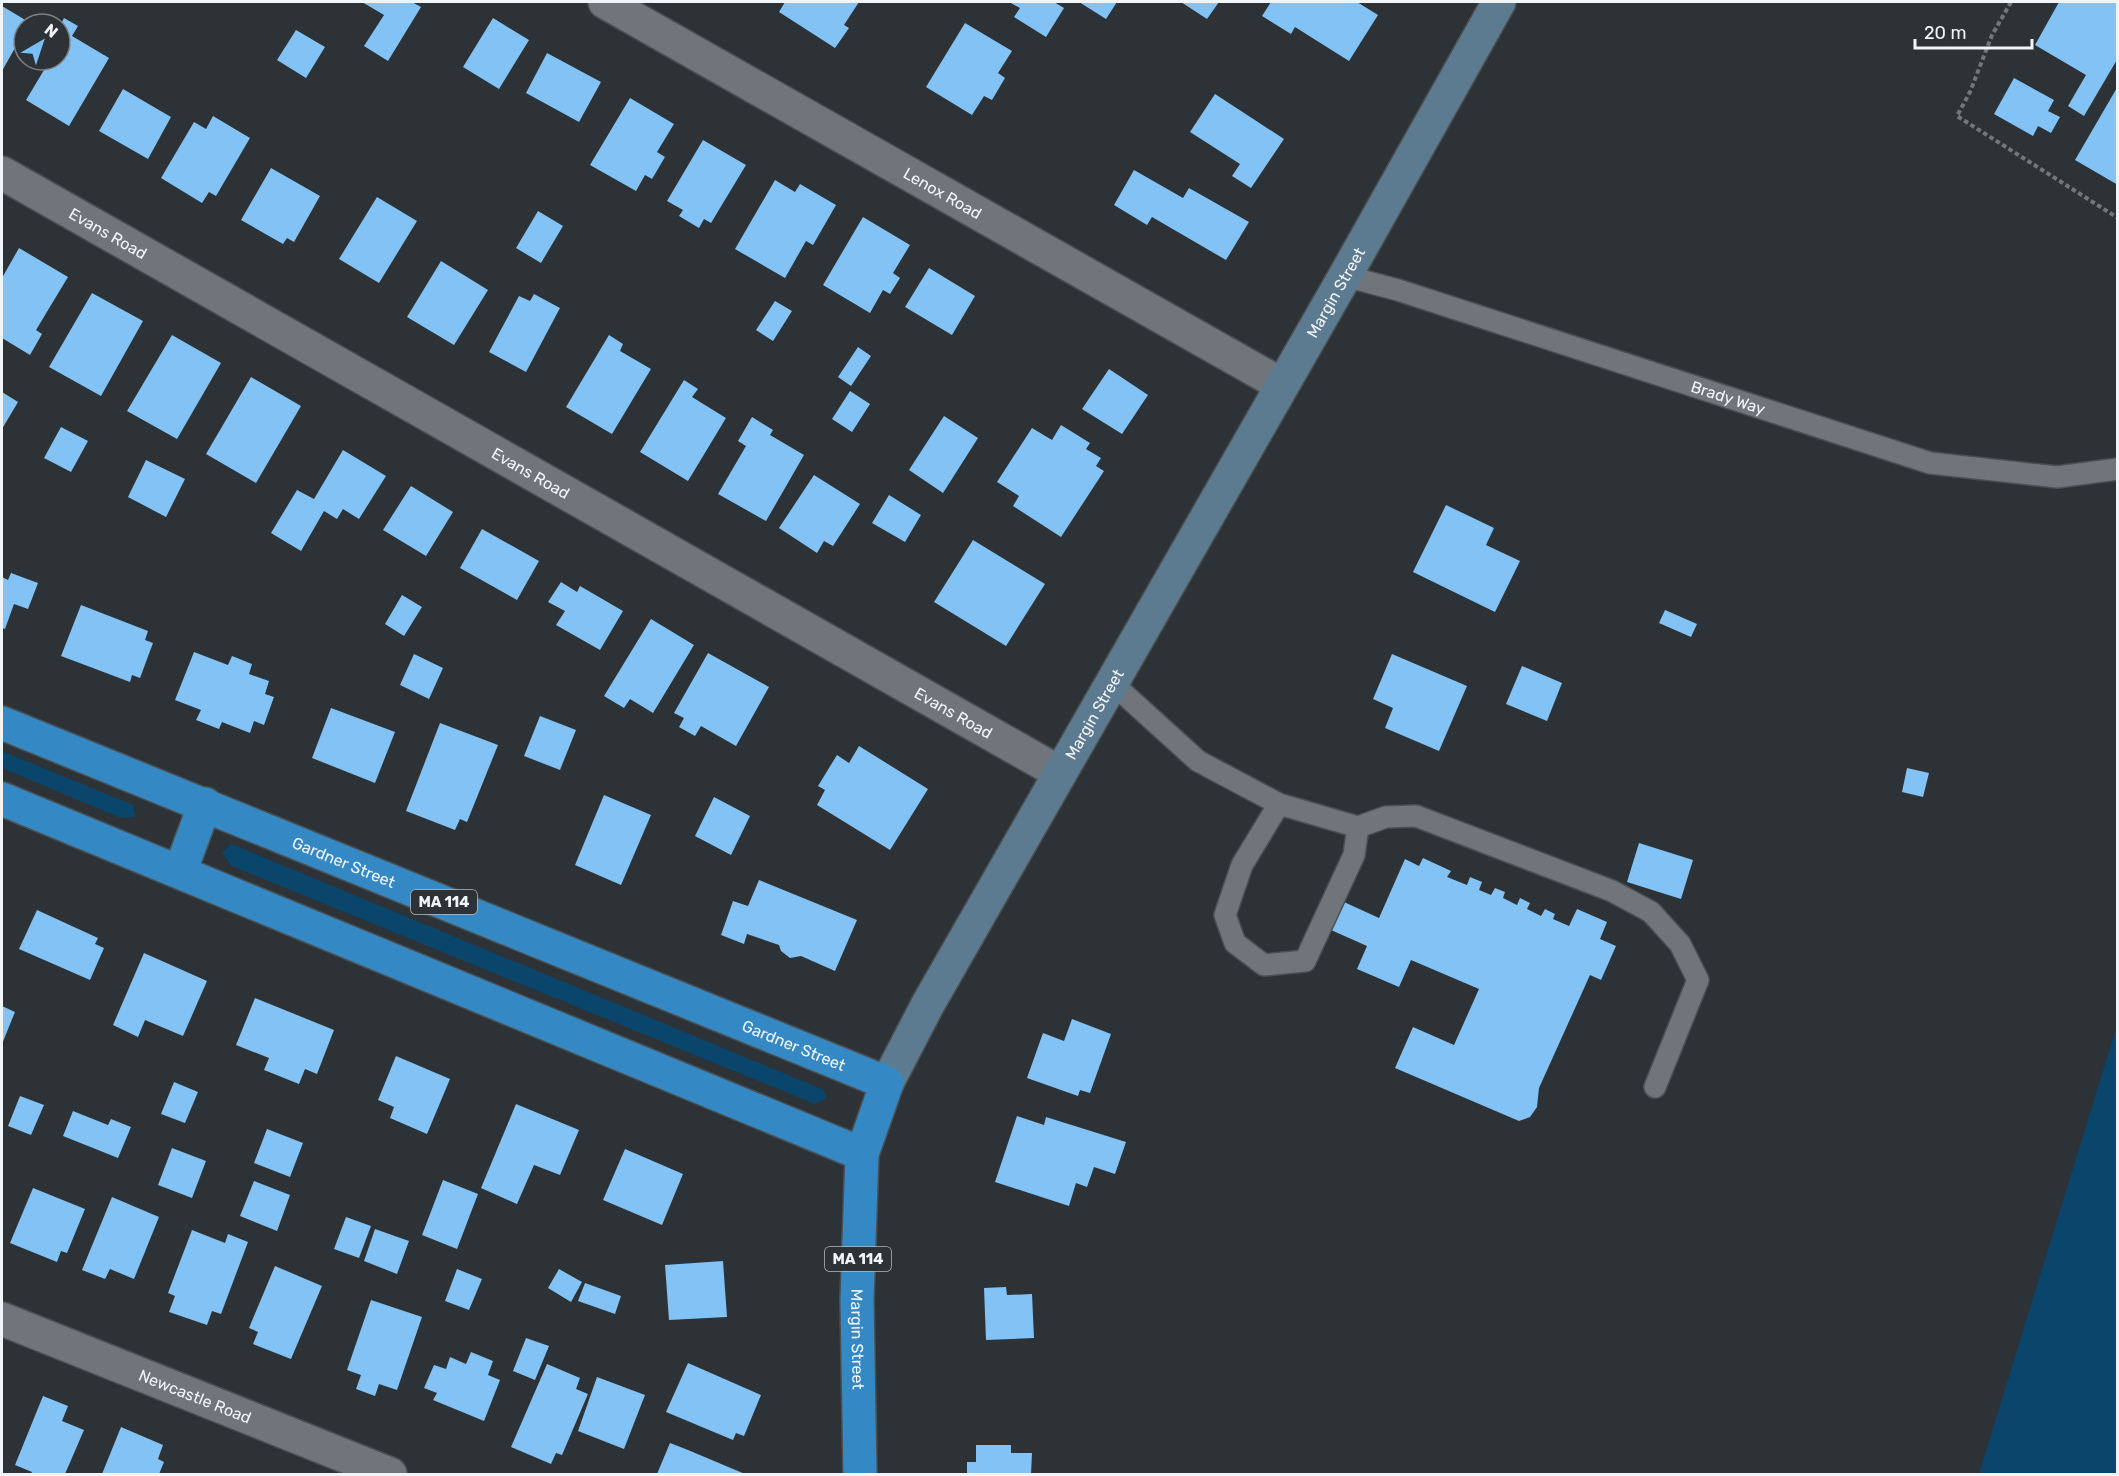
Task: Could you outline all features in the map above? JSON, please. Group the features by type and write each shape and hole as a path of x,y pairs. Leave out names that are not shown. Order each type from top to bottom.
{"highway":[{"name":"Gardner Street","path":"2,723 887,1083"},
{"path":"2,799 862,1154"},
{"path":"180,872 205,804"},
{"name":"Margin Street","path":"860,1474 857,1300 862,1154 887,1083"}],"main road":[{"name":"Margin Street","path":"887,1083 928,1004 1346,276 1498,2"}],"street":[{"name":"Lenox Road","path":"605,2 1282,385"},
{"name":"Evans Road","path":"2,173 1060,773"},
{"name":"Newcastle Road","path":"2,1319 390,1474"}],"lane":[{"name":"Brady Way","path":"1346,276 1398,290 1930,463 2057,477 2118,469"},
{"path":"1112,683 1198,761 1279,804 1358,826 1386,817 1416,816 1612,891 1651,912 1680,944 1698,980 1655,1087"},
{"path":"1279,804 1242,865 1225,915 1235,943 1264,965 1305,961 1354,855 1358,826"}],"path":[{"path":"2011,2 1992,35 1970,92 1957,116 2118,218"}],"shaded area":[{"path":"2,751 133,805 135,817 121,818 2,768"},
{"path":"231,844 805,1082 823,1090 827,1098 815,1104 232,866 222,853"},
{"path":"2116,1029 2117,1474 1979,1474"}],"building":[{"path":"362,2 412,2 421,7 388,61 364,46 384,15"},
{"path":"785,2 859,2 844,25 849,28 835,48 779,12"},
{"path":"1009,2 1054,2 1064,8 1046,37 1014,17 1020,8"},
{"path":"1079,2 1117,2 1106,19"},
{"path":"1181,2 1219,2 1207,19"},
{"path":"1271,2 1357,2 1378,15 1349,61 1295,27 1291,34 1262,16"},
{"path":"2059,2 2118,2 2118,58 2084,116 2068,106 2086,75 2035,45"},
{"path":"2,6 12,12 12,53 2,71"},
{"path":"493,18 529,40 499,89 463,67"},
{"path":"72,23 78,26 72,36"},
{"path":"965,23 1012,51 998,73 1005,78 992,100 984,96 972,115 926,87"},
{"path":"296,30 325,47 306,78 277,60"},
{"path":"72,36 109,58 69,126 26,100 43,72 72,72"},
{"path":"547,53 601,82 579,122 526,93"},
{"path":"2014,78 2054,100 2048,111 2060,117 2051,133 2038,126 2033,136 1994,114"},
{"path":"2118,86 2118,185 2075,160"},
{"path":"123,89 171,117 148,159 99,131"},
{"path":"1215,94 1284,139 1251,188 1232,176 1240,164 1190,132"},
{"path":"630,98 674,124 657,152 665,157 652,179 645,175 636,191 590,165"},
{"path":"213,116 250,138 216,196 209,192 202,203 161,178 194,122 206,129"},
{"path":"703,140 746,165 711,223 704,219 699,228 679,216 683,210 667,201"},
{"path":"271,168 320,196 294,242 287,238 283,244 241,220"},
{"path":"1134,170 1183,198 1189,188 1249,222 1226,260 1152,217 1147,225 1114,205"},
{"path":"775,180 795,192 800,184 836,205 813,245 806,241 785,278 735,249"},
{"path":"377,197 417,221 379,283 339,259"},
{"path":"538,211 563,226 541,263 516,248"},
{"path":"863,217 910,245 893,273 900,278 890,294 883,290 870,313 823,285"},
{"path":"19,248 68,277 36,330 42,334 30,355 2,338 2,278"},
{"path":"441,261 488,290 454,345 407,317"},
{"path":"929,268 975,296 952,335 905,307"},
{"path":"92,293 143,321 101,396 49,367"},
{"path":"534,294 560,308 526,372 489,352 519,296 530,301"},
{"path":"775,301 792,311 773,341 756,330"},
{"path":"172,335 221,363 177,439 127,411"},
{"path":"609,335 623,344 620,351 651,369 612,434 566,407"},
{"path":"858,347 871,356 851,386 838,377"},
{"path":"1109,369 1148,395 1122,434 1082,409"},
{"path":"251,377 301,406 256,483 206,454"},
{"path":"684,380 698,389 692,397 726,418 688,481 640,452"},
{"path":"850,391 870,404 852,432 832,419"},
{"path":"2,392 18,402 2,429"},
{"path":"944,416 978,438 943,493 909,470"},
{"path":"752,417 773,430 770,435 804,455 766,521 718,494 746,446 738,441"},
{"path":"1061,425 1090,443 1086,449 1101,458 1096,466 1104,471 1061,537 1013,506 1019,496 997,482 1032,428 1052,440"},
{"path":"61,427 88,441 71,472 44,458"},
{"path":"343,450 386,476 359,519 343,509 337,519 324,511 301,551 271,533 297,490 314,499"},
{"path":"146,460 185,479 166,517 128,497"},
{"path":"814,475 860,504 833,546 824,541 817,553 779,528"},
{"path":"411,486 453,512 426,556 383,530"},
{"path":"889,495 921,515 905,542 872,523"},
{"path":"1446,505 1494,528 1486,545 1520,561 1495,612 1413,572"},
{"path":"482,529 539,561 517,600 460,568"},
{"path":"973,540 1045,584 1006,646 934,602"},
{"path":"11,573 38,583 28,609 14,604 5,629 2,628 2,577 8,580"},
{"path":"561,582 577,592 580,586 623,611 600,650 556,625 565,611 548,602"},
{"path":"402,595 422,607 404,636 385,624"},
{"path":"81,605 148,631 145,640 153,643 140,678 132,675 130,682 61,656"},
{"path":"1665,610 1697,624 1691,637 1659,623"},
{"path":"651,619 694,645 653,713 630,699 624,708 604,696"},
{"path":"194,652 228,665 232,656 252,664 249,674 269,681 265,694 274,697 264,725 254,721 250,733 222,722 219,729 196,720 201,710 175,700"},
{"path":"708,653 769,687 736,746 701,726 695,736 679,727 684,718 674,713"},
{"path":"414,654 443,668 429,699 400,685"},
{"path":"1392,654 1467,686 1439,751 1385,728 1393,708 1373,699"},
{"path":"1522,666 1562,683 1547,721 1506,704"},
{"path":"331,708 395,732 375,783 312,758"},
{"path":"540,716 576,730 560,770 524,756"},
{"path":"440,723 498,745 467,822 460,819 455,830 406,811"},
{"path":"859,746 928,789 890,850 817,805 825,790 818,786 837,755 849,763"},
{"path":"1907,768 1929,773 1923,797 1902,792"},
{"path":"604,795 651,815 621,885 575,865"},
{"path":"714,797 750,816 731,855 695,836"},
{"path":"1639,843 1693,860 1681,899 1627,882"},
{"path":"1423,858 1451,871 1447,877 1467,885 1470,877 1482,882 1479,890 1491,895 1495,888 1505,892 1503,898 1517,905 1520,898 1530,903 1527,909 1541,916 1545,909 1555,914 1553,919 1569,926 1577,909 1607,922 1600,939 1616,946 1601,980 1590,975 1539,1088 1537,1107 1530,1117 1519,1121 1395,1068 1413,1027 1454,1045 1479,989 1411,960 1399,987 1357,969 1367,946 1331,930 1344,902 1379,918 1405,859 1419,866"},
{"path":"759,880 857,920 835,971 801,956 790,958 781,951 779,945 747,934 744,944 721,935 733,901 748,906"},
{"path":"37,910 98,938 95,944 104,948 90,980 19,949"},
{"path":"144,953 207,981 183,1036 145,1020 138,1037 113,1025"},
{"path":"255,998 334,1030 317,1074 305,1069 299,1084 264,1070 269,1058 236,1045"},
{"path":"2,1006 15,1012 2,1044"},
{"path":"1072,1019 1111,1034 1090,1093 1080,1090 1078,1096 1027,1078 1043,1033 1064,1041"},
{"path":"396,1056 450,1079 427,1134 390,1118 394,1107 378,1100"},
{"path":"174,1082 198,1092 185,1123 161,1114"},
{"path":"20,1096 44,1105 31,1135 8,1126"},
{"path":"516,1104 579,1130 560,1175 534,1165 517,1204 481,1188"},
{"path":"73,1111 108,1125 111,1119 131,1127 118,1158 63,1136"},
{"path":"1017,1116 1044,1125 1046,1117 1126,1142 1115,1174 1094,1167 1087,1187 1076,1183 1069,1206 995,1182"},
{"path":"267,1129 303,1143 290,1177 254,1163"},
{"path":"172,1148 206,1161 192,1198 158,1185"},
{"path":"625,1149 683,1174 662,1225 603,1200"},
{"path":"443,1180 478,1194 457,1249 422,1235"},
{"path":"254,1181 290,1195 277,1231 240,1216"},
{"path":"33,1188 85,1209 67,1253 61,1251 57,1262 10,1243"},
{"path":"112,1197 159,1217 134,1279 110,1269 105,1279 82,1270"},
{"path":"346,1217 371,1226 359,1258 334,1249"},
{"path":"375,1229 409,1241 397,1274 364,1261"},
{"path":"192,1230 225,1243 228,1234 248,1242 221,1314 212,1311 207,1325 169,1312 175,1296 168,1293"},
{"path":"723,1261 727,1317 669,1320 665,1265"},
{"path":"275,1266 322,1286 291,1359 253,1344 258,1332 249,1328"},
{"path":"457,1269 482,1279 469,1310 445,1301"},
{"path":"559,1269 582,1282 571,1302 548,1288"},
{"path":"585,1283 621,1296 615,1314 578,1301"},
{"path":"1006,1287 1007,1295 1032,1294 1034,1338 986,1340 984,1288"},
{"path":"371,1300 422,1317 397,1390 379,1384 375,1396 356,1389 361,1375 347,1370"},
{"path":"526,1338 549,1346 535,1380 513,1371"},
{"path":"471,1352 493,1361 488,1375 500,1380 484,1421 433,1400 437,1393 424,1388 434,1365 446,1369 450,1357 466,1364"},
{"path":"688,1363 761,1395 744,1436 736,1433 733,1440 666,1412"},
{"path":"547,1364 580,1378 576,1389 588,1394 562,1455 556,1453 551,1464 511,1447"},
{"path":"597,1377 645,1395 624,1449 578,1431"},
{"path":"43,1396 68,1406 62,1421 84,1430 65,1474 31,1474 32,1472 15,1465"},
{"path":"121,1427 163,1445 158,1459 164,1462 159,1474 102,1474"},
{"path":"670,1443 688,1450 745,1474 657,1474"},
{"path":"976,1445 1011,1445 1011,1453 1032,1453 1031,1474 967,1474 967,1462 976,1462"}]}
